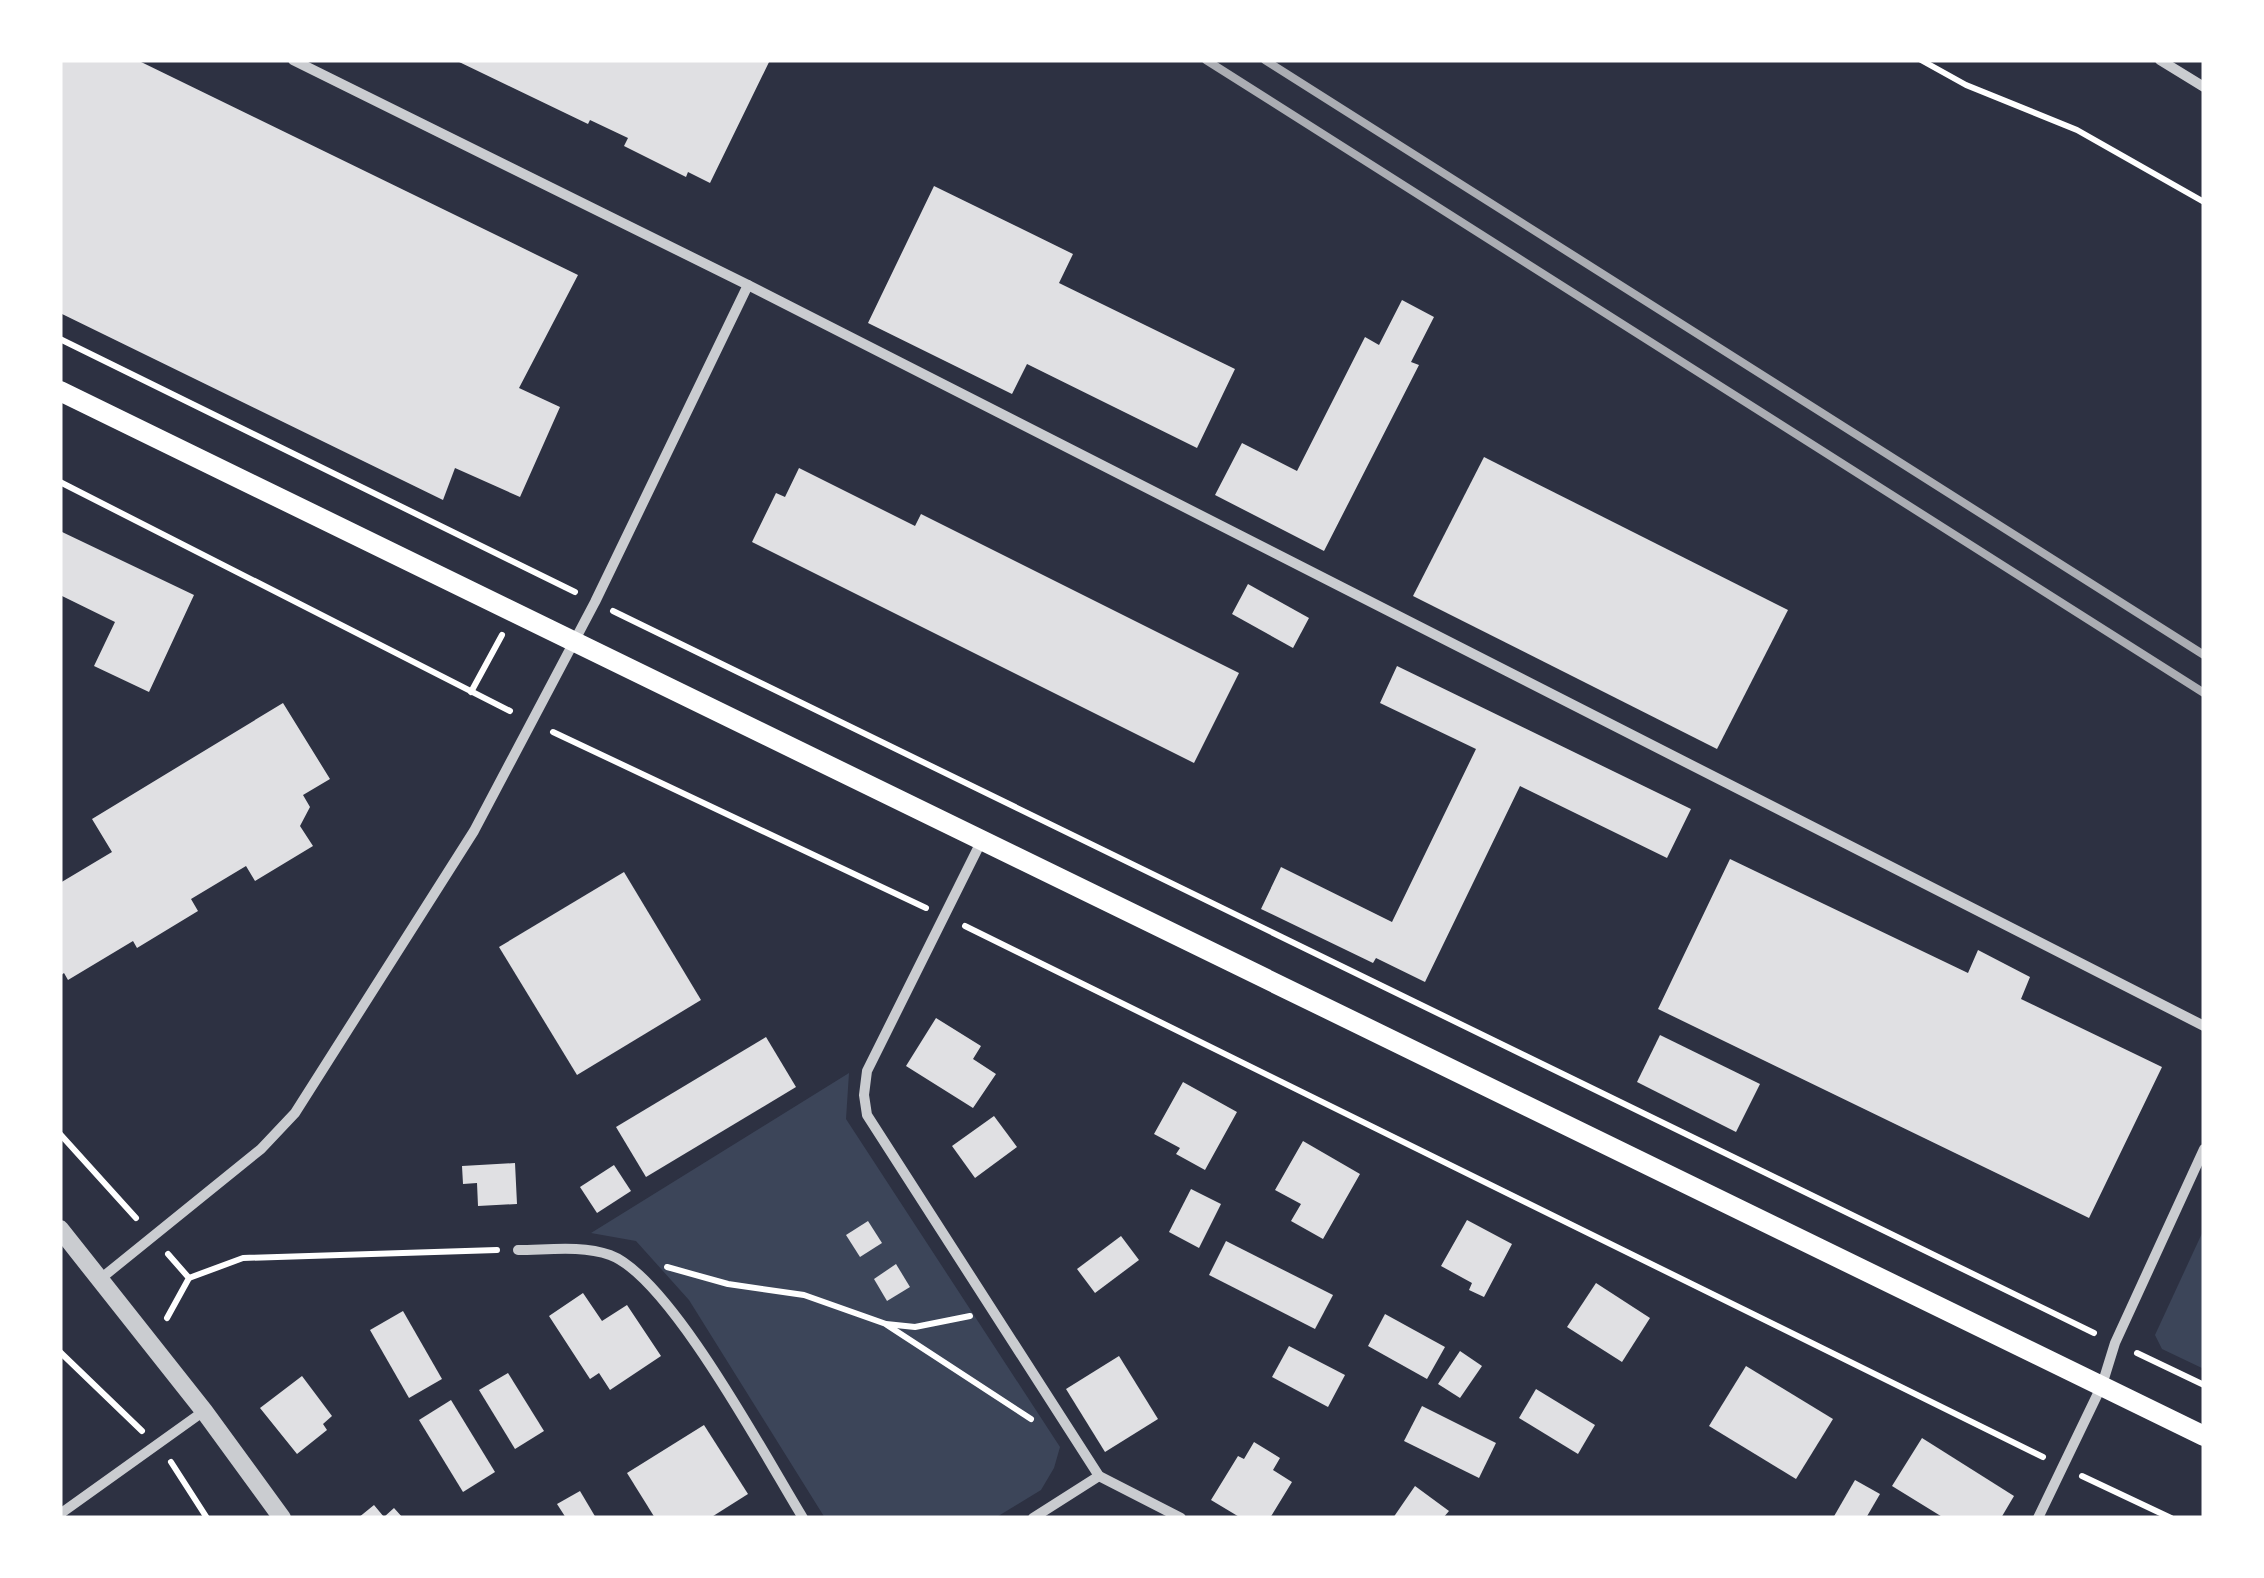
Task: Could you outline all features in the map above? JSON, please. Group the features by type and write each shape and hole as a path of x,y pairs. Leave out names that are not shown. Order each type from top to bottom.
{"main road":[{"path":"60,391 2204,1436"}],"street":[{"path":"293,60 748,285 2204,1026"},
{"path":"2160,60 2204,87"},
{"path":"100,1280 261,1149 295,1112 474,830 595,602 748,285"},
{"path":"983,838 866,1072 867,1115 1098,1476 1181,1518"},
{"path":"2038,1518 2102,1385 2115,1343 2204,1149"},
{"path":"60,1230 282,1518"},
{"path":"518,1250 582,1250 608,1254 632,1266 691,1336 804,1518"},
{"path":"60,1514 204,1412"},
{"path":"1033,1518 1098,1476"}],"path":[{"path":"1921,60 1966,85 2078,130 2204,202"},
{"path":"60,339 2204,1386"},
{"path":"60,482 533,722 945,916 2171,1518"},
{"path":"60,1134 189,1278"},
{"path":"166,1317 189,1278 243,1258 518,1250"},
{"path":"632,1266 645,1262 728,1284 804,1296 886,1324 915,1327 992,1310"},
{"path":"886,1324 1037,1423"}],"shaded area":[{"path":"849,1073 846,1119 1060,1447 1041,1490 995,1518 825,1518 689,1300 636,1241 591,1233"},
{"path":"2204,1229 2204,1369 2162,1349 2155,1335"}],"building":[{"path":"60,60 137,60 578,275 519,388 560,407 520,497 455,468 443,500 60,313"},
{"path":"455,60 770,60 710,183 688,172 686,177 624,146 628,138 590,120 588,124"},
{"path":"934,186 1073,254 1059,283 1235,369 1197,448 1027,364 1012,394 868,323"},
{"path":"1402,300 1434,317 1411,362 1419,365 1324,551 1215,495 1242,443 1297,471 1365,337 1379,345"},
{"path":"1484,457 1788,610 1717,749 1413,596"},
{"path":"799,468 915,526 921,514 1239,673 1194,763 752,542 776,493 785,497"},
{"path":"60,531 194,595 149,692 94,666 115,622 60,595"},
{"path":"1248,584 1309,618 1293,648 1232,614"},
{"path":"1397,666 1691,809 1667,858 1520,786 1425,982 1376,958 1373,963 1261,909 1281,867 1392,922 1476,749 1380,703"},
{"path":"283,703 330,779 303,795 310,807 300,826 313,846 255,881 246,866 191,899 198,911 137,948 133,941 68,980 64,973 60,976 60,883 112,852 92,819"},
{"path":"1730,859 1968,973 1978,950 2030,977 2021,999 2162,1067 2089,1218 1658,1009"},
{"path":"624,872 701,1000 577,1075 499,947"},
{"path":"936,1018 981,1046 973,1059 996,1074 973,1108 906,1066"},
{"path":"1660,1035 1760,1084 1736,1132 1637,1082"},
{"path":"766,1037 796,1087 646,1177 616,1127"},
{"path":"1183,1082 1237,1112 1205,1170 1176,1154 1180,1148 1154,1134"},
{"path":"994,1116 1017,1147 975,1178 952,1146"},
{"path":"1303,1141 1360,1174 1323,1239 1291,1221 1301,1204 1275,1190"},
{"path":"515,1163 517,1204 478,1206 477,1183 463,1184 462,1166"},
{"path":"614,1165 631,1191 597,1213 580,1187"},
{"path":"1191,1189 1221,1204 1199,1248 1169,1232"},
{"path":"1467,1220 1512,1244 1484,1297 1469,1290 1472,1283 1441,1266"},
{"path":"868,1221 882,1243 860,1257 846,1235"},
{"path":"1121,1236 1139,1260 1095,1293 1077,1269"},
{"path":"1226,1241 1333,1295 1315,1329 1209,1275"},
{"path":"896,1264 910,1287 887,1301 874,1279"},
{"path":"1596,1283 1650,1318 1622,1362 1567,1327"},
{"path":"583,1293 602,1321 627,1305 661,1356 610,1390 599,1373 590,1379 549,1316"},
{"path":"403,1311 442,1379 409,1398 370,1330"},
{"path":"1385,1314 1445,1347 1427,1379 1368,1346"},
{"path":"1289,1346 1345,1375 1328,1407 1272,1377"},
{"path":"1460,1351 1482,1366 1460,1398 1438,1384"},
{"path":"1119,1356 1158,1419 1105,1452 1066,1389"},
{"path":"1746,1366 1833,1419 1796,1479 1709,1426"},
{"path":"508,1373 544,1431 515,1449 479,1390"},
{"path":"302,1376 332,1416 323,1424 327,1430 297,1454 260,1408"},
{"path":"1536,1389 1595,1425 1578,1454 1519,1418"},
{"path":"451,1400 495,1472 463,1492 419,1420"},
{"path":"1422,1406 1496,1443 1479,1478 1404,1441"},
{"path":"704,1425 748,1494 710,1518 655,1518 627,1473"},
{"path":"1922,1438 2014,1496 2001,1518 1944,1518 1892,1486"},
{"path":"1254,1442 1280,1458 1273,1470 1292,1482 1270,1518 1241,1518 1211,1500 1238,1456 1244,1459"},
{"path":"1855,1480 1880,1494 1866,1518 1833,1518"},
{"path":"1415,1486 1449,1511 1443,1518 1393,1518"},
{"path":"580,1491 596,1518 566,1518 557,1504"},
{"path":"374,1505 384,1517 394,1508 403,1518 358,1518"}],"railway":[{"path":"1206,60 2204,693"},
{"path":"1265,60 2204,655"}]}
